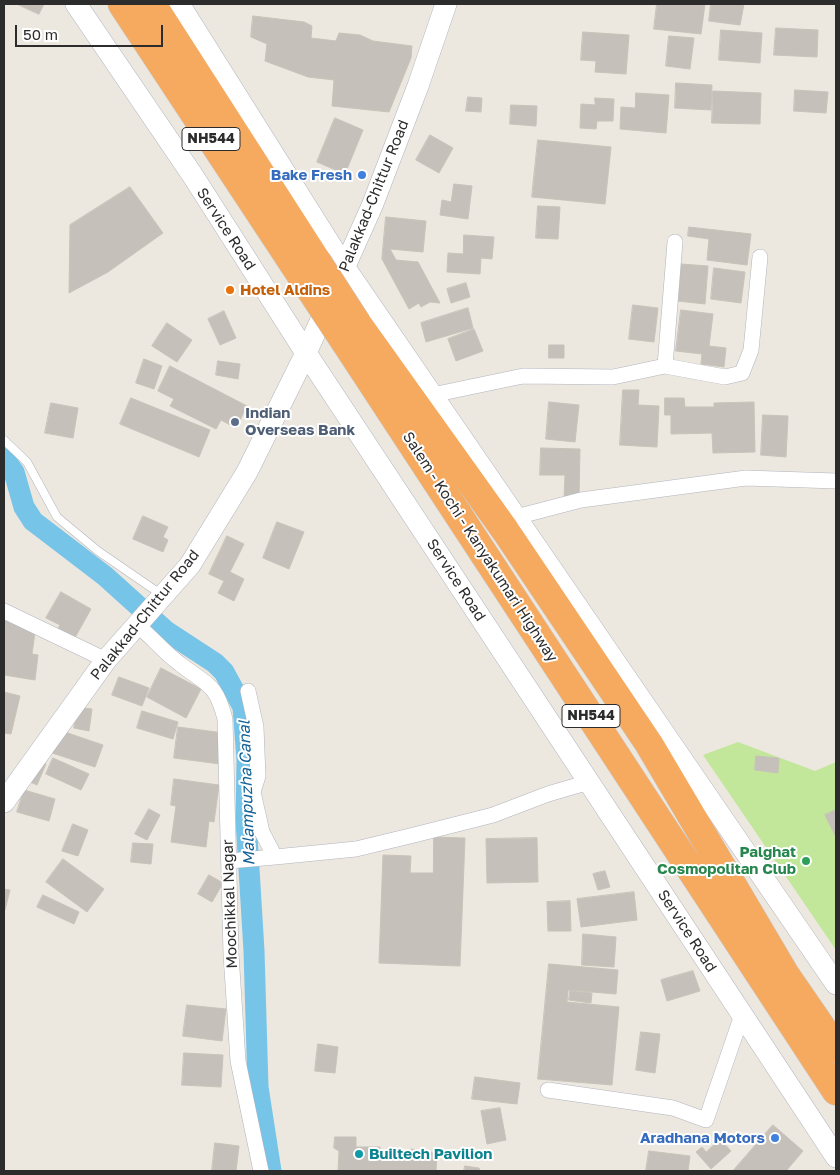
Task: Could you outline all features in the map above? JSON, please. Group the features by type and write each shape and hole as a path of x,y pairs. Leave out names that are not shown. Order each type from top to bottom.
{"highway":[{"name":"Salem - Kochi - Kanyakumari Highway","path":"122,4 309,267"},
{"name":"Salem - Kochi - Kanyakumari Highway","path":"152,4 309,267 836,1091"},
{"name":"Salem - Kochi - Kanyakumari Highway","path":"351,333 504,530 649,744 785,974 836,1048"}],"street":[{"name":"Service Road","path":"76,4 192,176 306,353 836,1157"},
{"path":"179,4 345,268 836,984"},
{"name":"Palakkad-Chittur Road","path":"4,802 106,660 190,565 248,472 345,268 418,86 446,4"},
{"path":"666,366 675,242"},
{"path":"432,395 523,376 613,377 666,366 725,377 742,373 751,350 760,256"},
{"path":"516,518 581,500 746,478 836,480"},
{"path":"4,611 106,660"},
{"name":"Moochikkal Nagar","path":"138,624 179,664 206,681 219,697 225,719 231,954 238,1061 260,1166"},
{"path":"248,691 256,727 258,776 253,792 262,832 275,857"},
{"path":"229,861 356,849 493,815 548,794 588,782"},
{"path":"548,1090 673,1108 706,1120 742,1015"}],"lane":[{"path":"4,440 27,462 57,517 98,551 162,596"}],"green space":[{"name":"Palghat Cosmopolitan Club","path":"738,742 815,771 836,762 836,950 703,755"}],"building":[{"path":"17,4 44,4 39,14"},
{"path":"657,4 705,4 701,34 654,29"},
{"path":"711,4 744,4 740,25 709,21"},
{"path":"253,16 304,22 312,26 311,38 336,41 339,33 360,35 373,41 412,46 411,58 389,112 332,106 334,80 308,77 265,61 267,44 251,37"},
{"path":"776,28 818,30 817,57 774,55"},
{"path":"721,30 762,33 760,63 719,60"},
{"path":"583,32 629,35 626,74 595,72 596,61 581,60"},
{"path":"669,36 694,38 690,69 666,66"},
{"path":"676,83 712,85 711,110 675,108"},
{"path":"795,90 828,92 826,113 794,111"},
{"path":"713,91 761,93 760,124 712,123"},
{"path":"636,93 669,95 666,133 620,129 621,107 635,108"},
{"path":"468,97 482,98 481,112 466,111"},
{"path":"595,98 614,99 613,121 597,121 596,129 580,128 581,104 595,105"},
{"path":"511,105 537,106 536,126 510,124"},
{"path":"335,118 363,130 345,174 317,162"},
{"path":"430,135 453,148 439,173 416,160"},
{"path":"538,140 611,147 605,204 532,197"},
{"path":"454,184 472,186 468,219 440,215 442,200 451,202"},
{"path":"130,187 163,233 108,272 69,293 70,225"},
{"path":"538,206 560,207 558,239 536,238"},
{"path":"386,217 426,221 423,252 390,249 396,260 418,262 440,303 430,302 421,307 419,303 409,309 382,259"},
{"path":"689,227 751,234 747,265 707,260 709,239 688,236"},
{"path":"464,235 494,237 492,259 481,258 480,274 447,272 448,253 463,254"},
{"path":"681,264 708,266 705,304 678,301"},
{"path":"714,268 745,272 741,303 711,299"},
{"path":"466,283 470,297 451,303 447,289"},
{"path":"633,305 658,308 654,342 629,339"},
{"path":"468,308 473,328 426,342 421,323"},
{"path":"681,310 713,314 709,346 726,348 724,367 701,364 702,354 676,351"},
{"path":"224,311 236,338 220,345 208,319"},
{"path":"167,323 192,340 177,362 152,346"},
{"path":"474,329 483,351 456,361 448,339"},
{"path":"549,345 564,345 564,358 549,358"},
{"path":"144,359 162,366 154,389 136,383"},
{"path":"218,361 240,364 238,379 216,375"},
{"path":"170,366 247,406 236,428 221,420 216,429 170,406 174,399 158,391"},
{"path":"623,390 639,390 638,405 659,406 657,447 620,445"},
{"path":"131,398 210,430 199,457 120,424"},
{"path":"665,398 684,398 685,407 714,407 714,403 754,402 755,452 713,453 712,433 671,434 671,415 665,415"},
{"path":"549,402 579,405 575,442 546,439"},
{"path":"51,403 78,408 73,438 45,433"},
{"path":"763,415 788,416 786,457 761,455"},
{"path":"541,448 580,449 579,499 564,499 565,475 540,475"},
{"path":"143,516 168,527 163,537 168,540 163,552 133,539"},
{"path":"277,522 304,532 289,569 263,558"},
{"path":"227,536 244,544 230,572 244,579 234,601 218,593 224,581 209,574"},
{"path":"61,592 91,609 68,650 51,641 60,625 46,618"},
{"path":"4,620 36,625 32,654 38,655 35,680 4,675"},
{"path":"161,668 201,689 186,718 147,697"},
{"path":"119,677 149,688 142,706 112,695"},
{"path":"4,692 20,696 11,734 4,733"},
{"path":"77,707 92,709 89,731 74,728"},
{"path":"142,711 178,722 173,739 137,728"},
{"path":"178,727 224,733 220,764 174,758"},
{"path":"53,728 103,745 95,767 46,751"},
{"path":"756,756 779,758 778,773 755,770"},
{"path":"53,758 89,774 81,790 46,774"},
{"path":"34,759 46,764 37,785 26,780"},
{"path":"174,779 219,785 214,822 209,821 206,847 171,842 176,806 171,805"},
{"path":"24,790 55,799 49,821 17,812"},
{"path":"149,809 160,815 147,840 135,834"},
{"path":"836,810 836,837 825,815"},
{"path":"73,824 88,830 78,856 62,851"},
{"path":"434,837 465,838 460,966 379,963 383,855 411,856 410,873 433,873"},
{"path":"537,838 538,882 487,883 486,839"},
{"path":"133,843 153,844 151,864 131,862"},
{"path":"63,859 104,889 87,912 46,882"},
{"path":"605,871 610,887 598,890 593,874"},
{"path":"209,875 223,883 212,902 198,894"},
{"path":"4,889 10,890 5,910 4,910"},
{"path":"634,892 637,920 581,927 577,899"},
{"path":"43,895 79,912 74,924 37,907"},
{"path":"570,901 571,931 548,931 547,902"},
{"path":"583,934 616,937 614,967 582,965"},
{"path":"549,964 618,970 616,994 568,990 567,1002 619,1007 612,1085 538,1079"},
{"path":"693,971 700,991 667,1001 661,980"},
{"path":"570,991 592,993 591,1003 569,1000"},
{"path":"187,1005 226,1009 222,1041 183,1036"},
{"path":"641,1032 660,1034 655,1073 636,1070"},
{"path":"318,1044 338,1047 335,1073 315,1071"},
{"path":"184,1053 223,1055 221,1087 182,1085"},
{"path":"475,1077 520,1083 517,1104 472,1099"},
{"path":"500,1108 506,1140 487,1144 481,1111"},
{"name":"Aradhana Motors","path":"773,1125 803,1151 786,1171 733,1171"},
{"name":"Builtech Pavilion","path":"335,1137 356,1137 356,1147 380,1147 380,1156 411,1158 411,1149 437,1153 436,1171 338,1171 339,1151 334,1148"},
{"path":"720,1139 731,1151 711,1169 696,1152 702,1147 706,1152"},
{"path":"215,1143 239,1146 236,1171 212,1171"},
{"path":"649,1151 690,1156 688,1171 646,1171"},
{"path":"465,1166 479,1168 480,1171 464,1171"}],"waterway":[{"name":"Malampuzha Canal","path":"4,458 14,472 24,507 33,521 105,576 166,631 215,663 224,672 243,707 247,760 246,820 254,951 258,1087 271,1171"}],"place":[{"name":"Bake Fresh","path":"362,175"},
{"name":"Hotel Aldins","path":"230,290"},
{"name":"Indian Overseas Bank","path":"235,422"},
{"name":"Palghat Cosmopolitan Club","path":"806,861"},
{"name":"Aradhana Motors","path":"775,1138"},
{"name":"Builtech Pavilion","path":"359,1154"}]}
